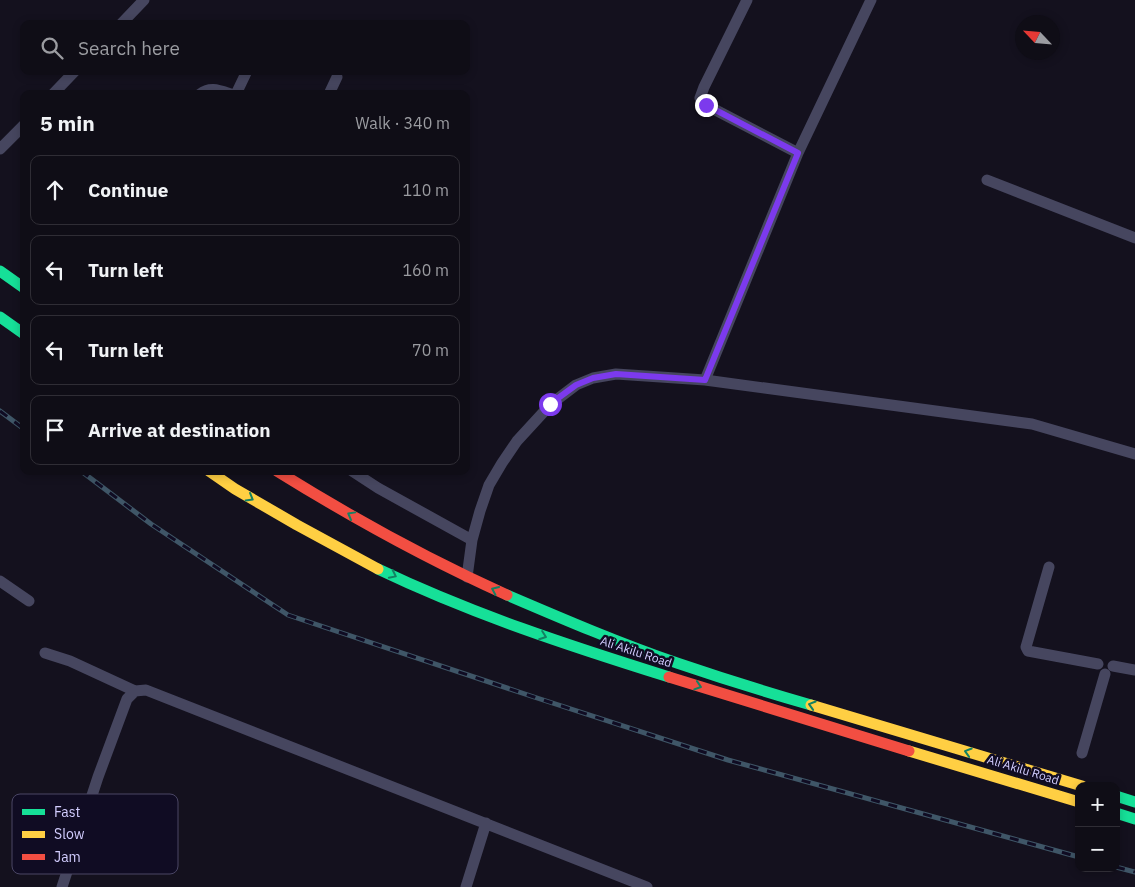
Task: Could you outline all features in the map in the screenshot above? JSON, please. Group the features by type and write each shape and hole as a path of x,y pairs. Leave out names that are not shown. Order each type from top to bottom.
{"main road":[{"path":"0,271 20,285"},
{"path":"0,317 20,331"},
{"name":"Ali Akilu Road","path":"214,475 311,534 414,586 487,615 572,646 709,690 1075,801"},
{"name":"Ali Akilu Road","path":"283,475 307,491 396,541 467,577 557,617 625,644 758,689 1075,784"},
{"path":"1120,797 1135,802"},
{"path":"1120,814 1135,818"}],"street":[{"path":"125,20 144,0"},
{"path":"747,0 700,98 706,105 798,153"},
{"path":"705,380 798,153 871,0"},
{"path":"58,90 71,75"},
{"path":"238,90 245,75"},
{"path":"331,90 337,77"},
{"path":"205,90 220,90"},
{"path":"0,149 20,129"},
{"path":"987,180 1135,238"},
{"path":"467,577 472,540 480,511 489,485 502,462 517,441 550,404 576,385 593,378 616,374 705,380 1032,424 1135,454"},
{"path":"358,475 472,540"},
{"path":"1049,567 1026,647 1028,651 1105,668 1135,670"},
{"path":"0,581 29,601"},
{"path":"45,653 135,691 146,690 647,887"},
{"path":"1082,753 1105,668"},
{"path":"92,794 127,699 135,691"},
{"path":"466,887 486,823"},
{"path":"62,887 66,874"}],"railway":[{"path":"0,411 20,426"},
{"path":"86,475 151,524 288,615 728,760 1075,856"},
{"path":"1120,868 1135,872"}],"traffic: fast":[{"path":"0,271 20,285"},
{"path":"0,317 20,331"},
{"path":"378,569 485,615 669,677"},
{"path":"507,595 655,655 811,705"},
{"path":"1120,797 1135,802"},
{"path":"1120,814 1135,819"}],"traffic: slow":[{"path":"215,475 297,525 378,569"},
{"path":"811,705 1075,784"},
{"path":"909,751 1075,801"}],"traffic: jam":[{"path":"284,475 390,537 507,595"},
{"path":"669,677 909,751"}],"route":[{"path":"550,404 576,385 593,378 616,374 705,380 798,153 706,105"}]}
